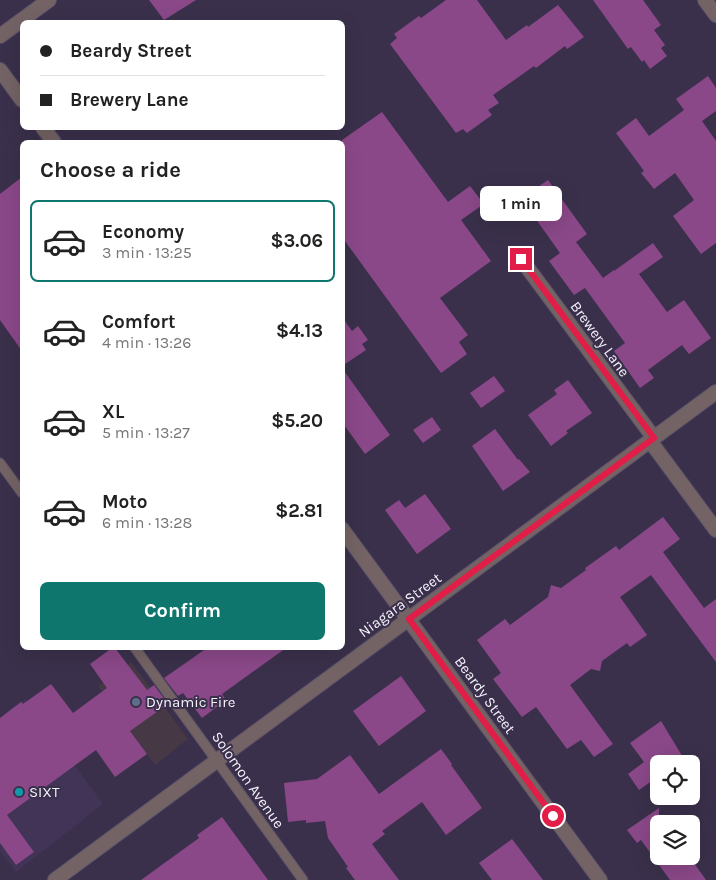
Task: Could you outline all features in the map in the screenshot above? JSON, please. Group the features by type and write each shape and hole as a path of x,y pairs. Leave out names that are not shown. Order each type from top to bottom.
{"street":[{"path":"21,20 48,0"},
{"path":"705,0 716,15"},
{"path":"0,36 20,21"},
{"path":"0,70 20,97"},
{"path":"45,130 52,140"},
{"name":"Brewery Lane","path":"521,259 716,530"},
{"name":"Niagara Street","path":"55,880 716,392"},
{"name":"Beardy Street","path":"345,533 600,880"}],"lane":[{"path":"0,463 20,491"},
{"name":"Solomon Avenue","path":"136,650 304,880"}],"shaded area":[{"path":"131,662 188,739 155,765 98,686"},
{"path":"26,699 103,804 16,872 0,851 0,718"}],"building":[{"path":"149,0 196,0 164,20"},
{"path":"446,0 477,0 506,40 558,5 584,37 567,49 565,46 536,68 534,66 493,95 499,103 488,110 492,115 467,133 463,129 456,133 390,44 397,38 394,34"},
{"path":"593,0 643,0 661,25 654,30 665,45 661,48 667,56 650,69 631,47 628,49"},
{"path":"708,76 716,88 716,111 702,121 716,141 716,243 701,254 673,216 694,200 675,173 654,189 641,173 644,171 616,133 636,118 649,136 684,110 676,99"},
{"path":"382,112 448,202 470,186 484,204 461,220 491,261 440,298 468,335 459,342 467,354 441,373 345,241 345,140 342,140"},
{"path":"20,179 20,348 0,320 0,194"},
{"path":"548,180 587,234 576,242 603,278 653,243 663,257 639,274 667,312 684,300 711,338 689,354 682,345 648,370 654,378 640,388 614,351 625,343 585,288 574,295 549,261 560,253 528,208 539,200 532,191"},
{"path":"345,321 352,331 358,326 368,340 362,344 366,350 345,364"},
{"path":"345,372 390,435 365,454 345,426"},
{"path":"494,376 505,391 481,408 470,393"},
{"path":"568,380 592,413 566,431 568,433 551,446 528,415 557,394 554,390"},
{"path":"432,417 441,430 423,443 413,430"},
{"path":"495,429 518,460 530,472 503,491 472,446"},
{"path":"425,494 451,529 417,554 385,510 399,500 405,508"},
{"path":"663,517 680,539 663,552 704,608 716,599 716,662 651,575 620,597 647,635 630,647 627,643 602,661 600,671 591,669 570,685 613,744 594,757 581,740 567,749 536,707 522,717 493,679 501,673 477,640 505,619 510,625 548,597 551,585 561,588 616,546 619,550"},
{"path":"109,650 117,650 147,690 154,685 168,704 130,731 147,754 115,777 96,750 7,815 34,852 16,865 0,843 0,718 21,702 23,704 51,684 73,713 107,688 90,664"},
{"path":"204,650 283,650 222,694 226,700 202,718 183,693 178,696 164,678"},
{"path":"401,676 426,711 379,746 353,711"},
{"path":"661,721 682,755 650,755 650,782 639,790 628,774 644,762 630,743"},
{"path":"441,749 482,808 446,835 422,802 382,831 385,834 372,844 399,880 355,880 328,838 325,821 306,823 306,820 288,822 284,783 317,779 350,755 379,794"},
{"path":"659,808 659,815 650,815 650,852 641,840 637,843 627,830"},
{"path":"222,817 268,880 141,880 199,838 197,835"},
{"path":"512,839 543,880 492,880 479,863"},
{"path":"659,865 695,865 706,880 670,880"}],"place":[{"name":"Dynamic Fire","path":"136,702"},
{"name":"SIXT","path":"19,792"}],"route":[{"path":"521,259 654,438 409,619 553,816"}]}
